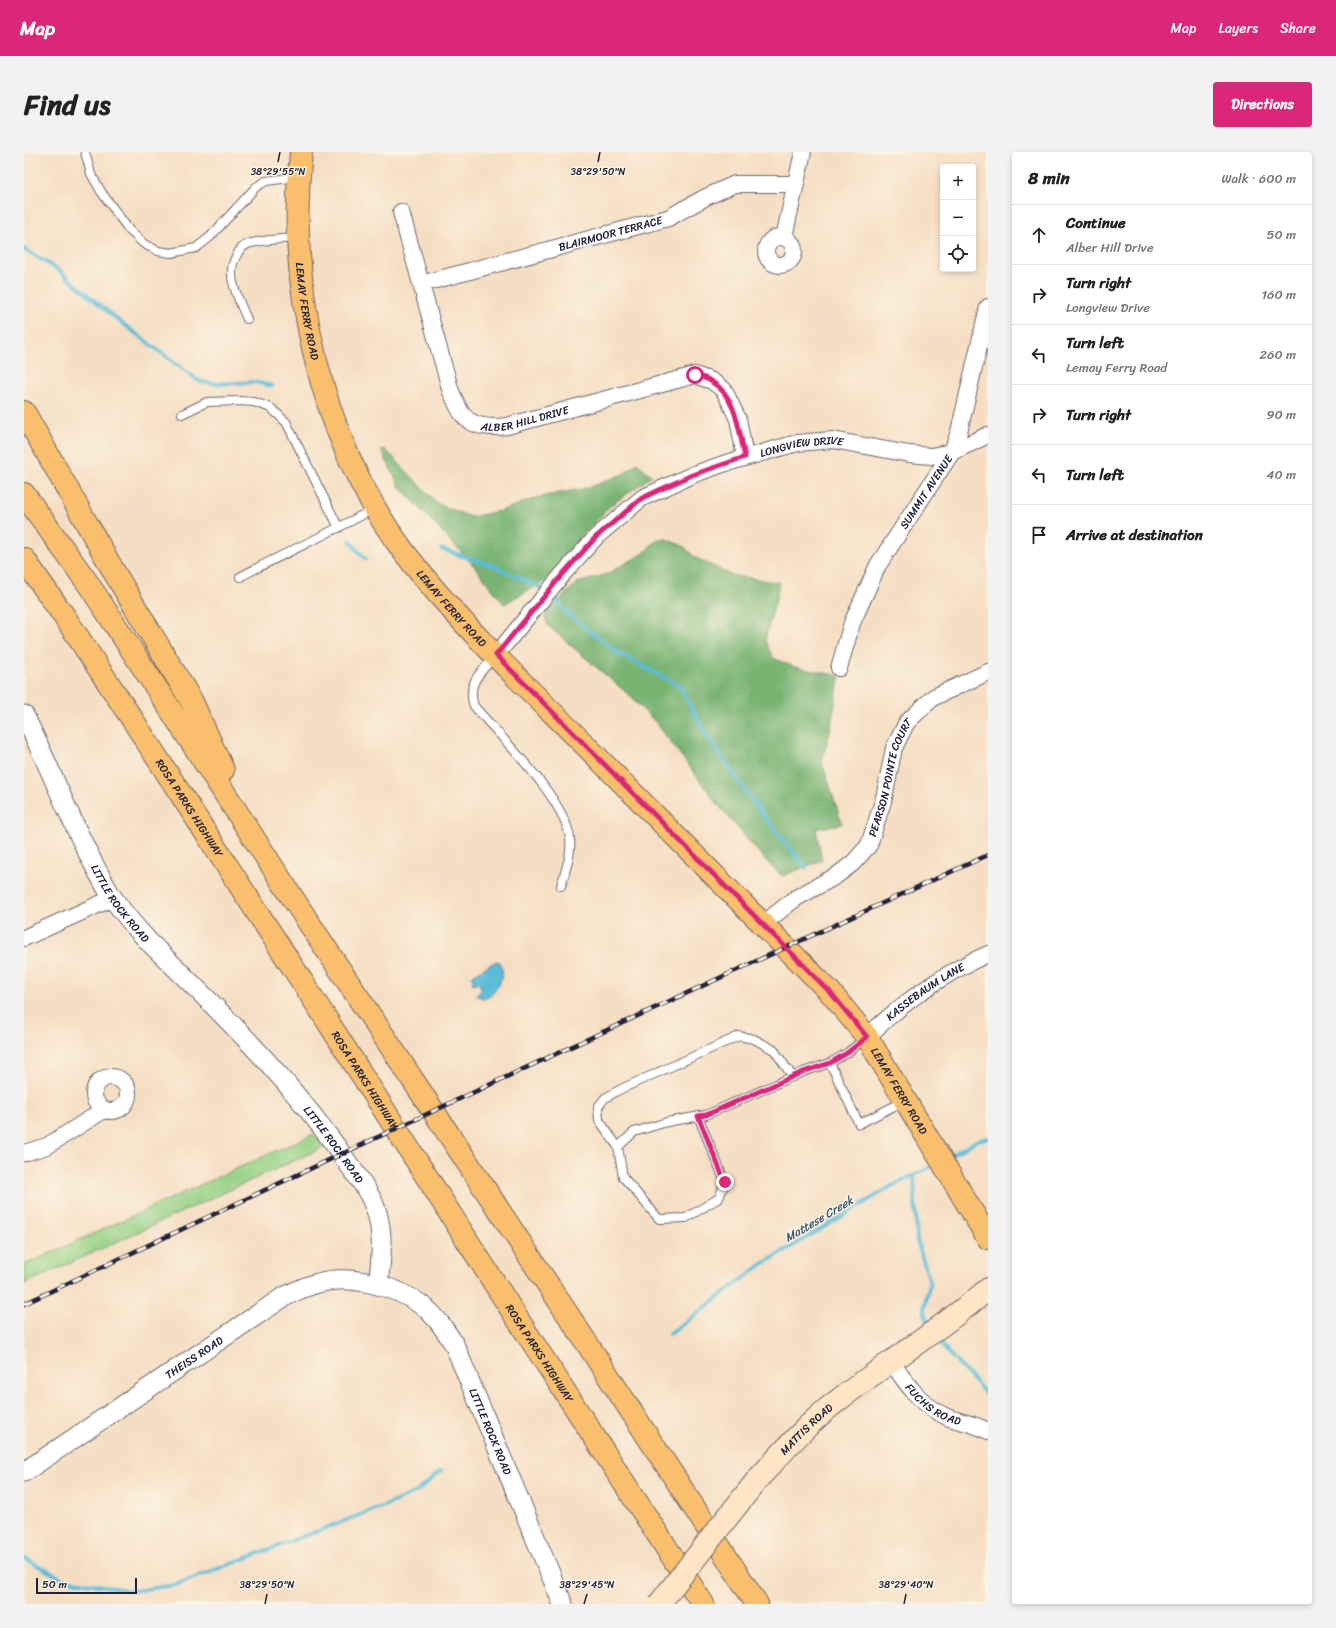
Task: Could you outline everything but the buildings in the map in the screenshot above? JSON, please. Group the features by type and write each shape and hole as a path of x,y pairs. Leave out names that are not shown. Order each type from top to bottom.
{"main road":[{"name":"LEMAY FERRY ROAD","path":"301,152 298,178 300,268 307,314 320,378 344,445 375,508 396,541 429,584 496,655 831,993 867,1037 988,1238"},
{"path":"24,412 117,577 192,702 252,835"},
{"path":"24,494 89,586 757,1604"},
{"name":"ROSA PARKS HIGHWAY","path":"24,558 66,618 134,722 344,1046 509,1306 703,1604"},
{"name":"MATTIS ROAD","path":"659,1604 757,1480 810,1424 891,1361 955,1316 988,1289"}],"street":[{"path":"784,237 803,152"},
{"name":"BLAIRMOOR TERRACE","path":"421,284 627,231 668,218 706,197 735,184 795,184"},
{"name":"ALBER HILL DRIVE","path":"401,212 451,392 463,415 474,424 490,428 507,426 695,375 712,381 724,390 738,420 745,457"},
{"name":"SUMMIT AVENUE","path":"839,668 852,623 878,565 952,452 959,432 988,306"},
{"name":"LONGVIEW DRIVE","path":"496,655 596,537 642,498 692,475 745,457 797,443 833,440 909,454 931,456 952,452 988,435"},
{"name":"PEARSON POINTE COURT","path":"763,924 796,898 836,876 853,863 869,845 884,798 894,748 907,722 934,697 988,672"},
{"name":"LITTLE ROCK ROAD","path":"24,717 89,853 113,898 130,922 266,1060 313,1116 370,1196 377,1212 381,1228 381,1262 378,1285 410,1297 423,1306 444,1329 454,1344 563,1604"},
{"path":"24,938 113,898"},
{"name":"KASSEBAUM LANE","path":"867,1037 891,1014 930,985 986,960"},
{"path":"24,1153 47,1146 104,1110"},
{"name":"THEISS ROAD","path":"24,1472 282,1298 302,1288 319,1282 350,1280 378,1285"},
{"name":"FUCHS ROAD","path":"891,1361 904,1381 919,1398 934,1409 947,1417 978,1426 988,1431"}],"lane":[{"path":"85,152 91,174 129,230 144,244 158,251 171,253 196,248 210,237 256,187 266,181 298,178"},
{"path":"247,319 235,290 231,269 233,260 240,250 248,244 299,238"},
{"path":"182,414 207,402 254,402 271,408 286,422 340,528"},
{"path":"240,577 271,560 340,528 375,508"},
{"path":"496,655 478,674 473,684 471,698 474,706 541,783 559,811 570,839 569,858 561,886"},
{"path":"698,1116 725,1182 719,1198 686,1218 658,1219 623,1177 618,1147 599,1120 598,1107 604,1098 655,1072 739,1036 754,1039 774,1050 793,1077"},
{"path":"618,1147 634,1132 667,1122 706,1115 793,1077 830,1063 847,1053 867,1037"},
{"path":"830,1063 859,1124 906,1100"}],"green space":[{"path":"385,449 438,504 471,517 500,511 536,498 590,487 623,474 637,463 652,476 610,506 581,537 547,580 504,604 474,566 400,487 381,450"},
{"path":"657,539 666,539 683,546 696,558 731,575 780,583 765,641 773,658 794,667 840,676 830,730 822,762 842,824 816,829 822,860 782,876 769,864 720,807 657,724 628,694 548,626 545,617 548,611 577,583 605,575 644,553"},
{"path":"313,1134 324,1147 24,1284 24,1265"}],"water":[{"path":"496,961 500,962 502,967 502,977 495,991 487,998 482,998 475,995 482,990 478,982 473,984 472,982 474,980 471,976"}],"waterway":[{"path":"24,249 57,269 118,320 200,382 217,384 255,382 272,386"},
{"path":"350,540 366,559"},
{"path":"441,549 494,566 541,588"},
{"path":"555,597 567,613 618,653 680,686 703,730 760,811 806,868"},
{"name":"Mattese Creek","path":"948,1157 978,1140 988,1138"},
{"name":"Mattese Creek","path":"670,1334 761,1265 892,1186 937,1164"},
{"path":"914,1176 917,1241 930,1282 924,1309 929,1327"},
{"path":"936,1338 988,1396"},
{"path":"24,1558 63,1579 132,1591 175,1585 389,1504 416,1492 441,1471"}],"railway":[{"path":"24,1304 264,1190 988,855"}],"route":[{"path":"695,375 712,381 724,390 738,420 740,438 745,457 692,475 642,498 596,537 514,631 496,655 831,993 867,1037 847,1053 830,1063 803,1072 706,1115 698,1116 725,1182"}]}
